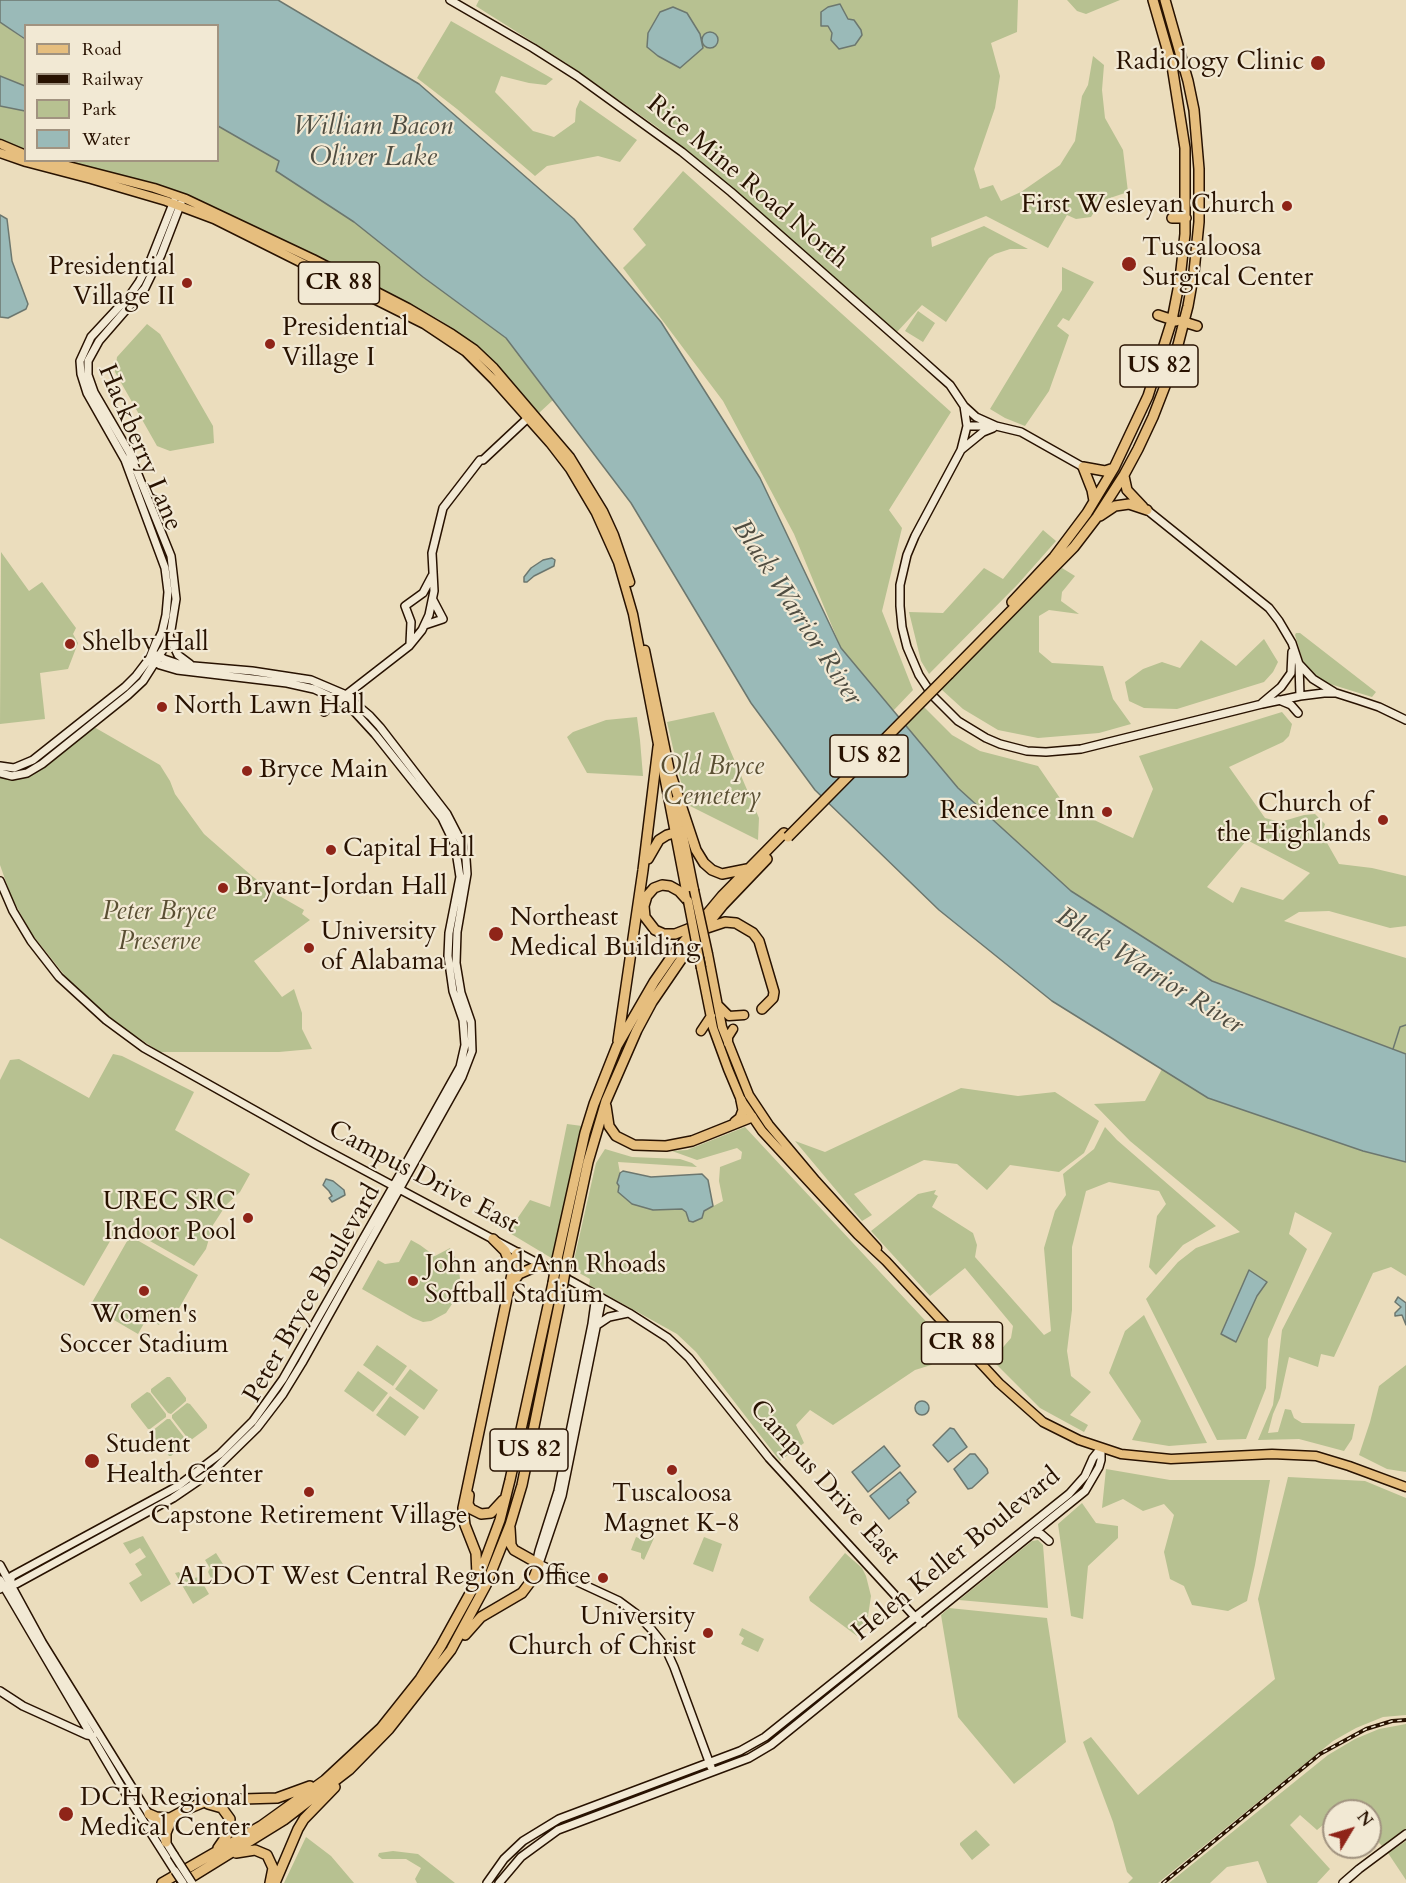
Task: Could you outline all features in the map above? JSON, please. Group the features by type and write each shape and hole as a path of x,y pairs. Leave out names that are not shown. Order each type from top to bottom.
{"highway":[{"name":"US 82","path":"1062,553 1114,468 1148,396 1172,320 1182,264 1186,218 1186,163 1183,130 1172,66 1153,0"},
{"name":"US 82","path":"182,1883 284,1820 349,1770 389,1729 451,1650 486,1585 510,1525 522,1485 575,1224 577,1164 594,1104 617,1046 654,982 672,956 723,905 786,835 947,673 1097,517 1124,476 1153,417 1172,368 1192,289 1198,239 1200,205 1198,148 1186,68 1165,0"},
{"path":"1183,130 1192,144 1198,148"},
{"path":"1172,218 1186,218"},
{"path":"1176,299 1177,316 1184,322 1197,326"},
{"path":"1158,315 1180,326 1179,342"},
{"path":"1085,471 1105,471 1114,468"},
{"path":"1085,471 1101,490"},
{"path":"1085,471 1094,501"},
{"path":"1124,476 1127,490 1147,510"},
{"path":"1097,517 1115,506 1130,504 1147,510"},
{"path":"617,1046 643,870 658,747"},
{"path":"671,775 696,850 704,863 712,870 722,874 749,868"},
{"path":"643,870 652,848 659,840 679,832"},
{"name":"US 82","path":"162,1883 268,1821 325,1779 381,1728 420,1679 452,1628 478,1579 500,1520 564,1224 588,1162 606,1101 637,1030 652,1002 700,928 722,896 786,835"},
{"path":"688,901 670,885 662,885 654,888 647,896 644,906 645,917 654,930 664,934 675,934 726,922 736,923 753,933 759,941 774,992 773,998 762,1009"},
{"path":"734,1123 740,1118 743,1110 741,1100"},
{"path":"606,1101 609,1126 616,1136 634,1145 666,1146 692,1141 757,1116"},
{"path":"493,1239 505,1251 513,1271"},
{"path":"478,1579 476,1553 465,1525 463,1508 518,1253"},
{"path":"507,1492 496,1510 486,1515 476,1513 468,1504 518,1253"},
{"path":"514,1281 525,1270 543,1266"},
{"path":"451,1650 481,1617 522,1593 534,1577 539,1564 518,1553 512,1545 510,1525"},
{"path":"525,1557 543,1548"},
{"path":"275,1883 292,1841 304,1819 349,1770"},
{"path":"149,1814 170,1820 209,1800 277,1798 325,1779"},
{"path":"157,1827 161,1823 206,1805 216,1805 222,1808 230,1819 230,1829 223,1842 213,1853"},
{"path":"166,1842 170,1820"},
{"path":"225,1857 252,1850 265,1853 270,1857 273,1865 270,1883"}],"main road":[{"path":"0,144 24,154"},
{"name":"CR 88","path":"0,153 24,161"},
{"name":"CR 88","path":"26,162 178,201 424,324 466,352 530,416 570,469 596,513 618,562 633,614 658,747 708,954 717,1004 718,1027 728,1069 741,1100 757,1116"},
{"path":"51,162 178,201"},
{"path":"530,416 584,476 618,543 631,584 671,775 679,832"},
{"name":"CR 88","path":"679,832 688,901 711,1016 728,1043 757,1116 773,1145 872,1242 886,1261 1020,1404 1054,1428 1101,1448 1141,1457 1171,1459 1272,1454 1316,1456 1406,1487"},
{"path":"717,1004 729,1016 744,1015"},
{"path":"701,1031 711,1016"},
{"path":"728,1043 728,1037 733,1029"}],"street":[{"name":"Rice Mine Road North","path":"450,0 577,76 682,152 731,192 950,385 964,406 976,417 996,426 1022,432 1085,471"},
{"name":"Hackberry Lane","path":"0,773 12,776 21,775 42,764 128,695 143,681 169,635 176,599 171,556 129,452 94,392 88,375 89,355 145,288 161,255 178,201"},
{"name":"Hackberry Lane","path":"0,766 14,768 33,760 125,687 154,658 166,615 168,592 165,568 125,460 87,393 81,374 80,361 91,337 139,282 178,201"},
{"path":"964,406 967,426 961,450 915,536 907,555 900,585 902,627 906,647 919,675 933,696 958,721 1000,744 1027,751 1046,752 1081,749 1279,700 1336,693"},
{"path":"324,712 410,645 425,625 434,591 433,546 443,512 484,463 483,460 530,416"},
{"name":"Rice Mine Road North","path":"967,426 996,426"},
{"path":"961,450 983,432 996,426"},
{"path":"1147,510 1269,608 1292,643 1299,664 1300,696"},
{"path":"410,645 411,622 405,606 423,593 434,574"},
{"path":"425,625 443,619 433,600"},
{"path":"169,635 178,655 193,665"},
{"path":"1262,704 1281,687 1291,673 1292,643"},
{"name":"Peter Bryce Boulevard","path":"3,1585 12,1576 178,1486 208,1464 240,1435 283,1379 396,1187 464,1055 465,1032 453,991 448,956 449,933 459,885 460,868 455,845 442,818 364,721 341,697 325,685 301,678 175,663 154,658"},
{"name":"Peter Bryce Boulevard","path":"154,658 184,671 302,685 341,697"},
{"path":"1299,664 1312,679 1336,693 1379,707 1406,720"},
{"path":"1279,700 1291,705 1298,713"},
{"name":"Campus Drive East","path":"0,881 13,911 59,977 106,1020 144,1048 629,1313 661,1333 689,1358 769,1458 923,1623"},
{"path":"599,1297 597,1325 562,1496 537,1560 539,1564 619,1601 638,1615 652,1630 664,1646 674,1667 712,1772"},
{"path":"553,1571 543,1548 558,1491 599,1297"},
{"path":"597,1325 609,1317 629,1313"},
{"name":"Helen Keller Boulevard","path":"501,1881 532,1847 558,1830 749,1758 771,1745 1089,1487 1101,1460 1101,1448"},
{"name":"Helen Keller Boulevard","path":"487,1883 504,1860 523,1841 559,1819 740,1751 765,1737 1075,1489 1101,1448"},
{"path":"1035,1533 1049,1539 1051,1520"},
{"path":"0,1565 3,1585 42,1642 95,1735 170,1857 182,1883"},
{"path":"534,1577 553,1571"},
{"path":"0,1692 22,1706 87,1735 95,1735"},
{"path":"95,1735 157,1827 166,1842 170,1857 192,1883"},
{"path":"1343,1883 1406,1834"}],"green space":[{"path":"479,0 1018,0 1017,32 991,43 1000,76 995,108 974,169 980,189 993,185 1001,201 1021,192 1060,165 1075,141 1082,96 1088,85 1093,56 1104,65 1102,90 1105,118 1123,150 1128,192 1101,201 1091,217 1076,219 1067,215 1048,248 986,216 931,238 932,247 984,226 1028,249 1010,249 989,258 946,322 922,305 897,332 720,178 657,127 566,63 476,6"},
{"path":"1067,0 1120,0 1086,14 1077,11"},
{"path":"451,21 553,79 546,85 501,76 495,92 533,131 554,137 575,122 576,109 580,100 637,140 620,162 598,156 547,166 535,176 417,78"},
{"path":"0,22 24,39 24,151 0,140"},
{"path":"219,127 280,161 322,200 506,338 553,400 539,413 495,363 468,339 438,319 302,249 199,201 154,185 61,162 219,162"},
{"path":"683,171 951,412 889,510 902,528 882,611 913,690 893,711 841,648 794,534 723,401 623,268 646,245 633,229"},
{"path":"1062,267 1094,282 1069,321 1063,318 1057,326 1069,335 1049,391 1025,426 990,409 1062,290"},
{"path":"918,311 935,323 923,342 905,331"},
{"path":"147,324 160,334 213,426 214,443 170,451 157,446 115,372 117,357"},
{"path":"1043,530 1056,541 1018,584 929,674 921,661 909,612 943,613 984,568 1003,579"},
{"path":"1,552 29,591 42,582 76,628 73,634 78,643 68,669 40,673 45,719 0,724"},
{"path":"1062,568 1075,576 1062,592 1061,601 1079,614 1049,610 1039,616 1039,652 1052,663 1103,666 1113,699 1131,724 1099,733 1038,738 998,730 963,709 941,689"},
{"path":"1296,633 1300,633 1376,692 1372,697 1317,680 1304,664"},
{"path":"1264,639 1278,662 1264,682 1177,709 1144,708 1129,701 1125,682 1143,669 1162,662 1180,668 1201,640 1236,666"},
{"path":"924,707 952,735 980,751 1038,766 1066,807 1133,838 1153,789 1139,756 1282,712 1292,724 1289,736 1283,742 1229,767 1265,818 1280,822 1315,814 1325,824 1322,834 1339,864 1372,868 1406,876 1406,926 1390,928 1329,911 1299,912 1284,921 1406,958 1406,1054 1212,981 1071,891 958,788 905,725","holes":["1247,840 1310,873 1283,900 1241,887 1233,903 1207,887"]},
{"name":"Old Bryce Cemetery","path":"714,712 759,818 758,840 686,804 667,722"},
{"path":"637,717 643,776 587,773 567,737 573,732 606,720"},
{"name":"Peter Bryce Preserve","path":"94,727 160,765 175,794 204,834 252,876 276,894 304,910 302,914 310,920 254,961 282,997 294,989 302,1013 302,1029 312,1049 279,1052 160,1052 100,1010 66,977 31,933 11,896 0,865 0,777 23,778 34,773"},
{"path":"113,1054 122,1056 194,1092 175,1130 250,1174 240,1192 226,1205 213,1225 206,1249 194,1266 120,1224 84,1286 0,1238 0,1080 10,1060 19,1059 89,1098"},
{"path":"1162,1069 1208,1098 1363,1151 1406,1162 1406,1276 1391,1267 1373,1273 1334,1357 1321,1354 1318,1367 1289,1357 1280,1398 1268,1433 1278,1432 1285,1409 1291,1410 1294,1418 1302,1423 1355,1424 1352,1439 1344,1451 1299,1439 1258,1440 1273,1405 1282,1330 1332,1233 1295,1212 1289,1234 1307,1249 1268,1339 1266,1388 1246,1439 1217,1440 1146,1299 1178,1262 1196,1248 1240,1232 1130,1141 1094,1104 1145,1101"},
{"path":"961,1088 1018,1096 1055,1092 1099,1121 1084,1153 1059,1172 1010,1165 987,1190 957,1164 924,1160 854,1194 872,1215 862,1221 795,1141 825,1152"},
{"path":"567,1124 582,1126 553,1259 508,1232 530,1200 550,1207"},
{"path":"745,1127 947,1344 940,1358 931,1365 915,1370 833,1425 810,1410 796,1425 804,1443 780,1461 696,1352 677,1334 589,1285 590,1279 572,1269 596,1163 605,1149 632,1157 680,1159 692,1163 697,1167 618,1162 620,1173 617,1183 618,1192 653,1210 704,1211 723,1201 719,1181 720,1167 741,1159 742,1152 737,1148 697,1160 672,1151 687,1150"},
{"path":"1105,1127 1216,1226 1183,1245 1156,1275 1149,1267 1157,1216 1166,1204 1159,1191 1109,1182 1086,1191 1072,1247 1072,1310 1067,1351 1071,1376 1091,1392 1070,1415 1088,1425 1084,1432 1040,1408 992,1360 1011,1338 1013,1326 965,1268 930,1296 871,1231 918,1194 936,1190 934,1194 938,1196 932,1207 973,1233 977,1245 975,1257 1044,1335 1051,1331 1044,1248 1055,1211 1066,1195 1063,1174 1094,1149"},
{"name":"Women's Soccer Stadium","path":"130,1236 198,1275 170,1324 162,1319 159,1325 147,1318 138,1334 90,1306"},
{"name":"John and Ann Rhoads Softball Stadium","path":"411,1240 435,1256 450,1248 457,1261 460,1278 454,1301 446,1313 431,1321 423,1322 413,1318 362,1289 378,1260 385,1264 399,1262"},
{"path":"1144,1315 1207,1443 1169,1446 1132,1440 1141,1421 1109,1373 1125,1331"},
{"path":"377,1345 407,1366 393,1386 363,1365"},
{"path":"1406,1365 1406,1472 1387,1469 1359,1455 1379,1386"},
{"path":"410,1369 438,1390 424,1410 395,1389"},
{"path":"358,1371 388,1393 373,1412 344,1391"},
{"path":"170,1377 186,1398 186,1401 171,1414 151,1392 151,1389"},
{"path":"147,1392 166,1414 166,1417 150,1429 131,1407 131,1404"},
{"path":"390,1396 419,1417 405,1436 376,1415"},
{"path":"187,1403 207,1425 207,1428 191,1440 172,1418 172,1415"},
{"path":"170,1419 187,1441 171,1456 152,1434 152,1431"},
{"path":"1106,1469 1170,1480 1270,1480 1247,1601 1228,1611 1192,1605 1184,1586 1170,1579 1164,1552 1174,1515 1164,1504 1143,1511 1123,1499 1102,1508"},
{"path":"1288,1477 1365,1481 1406,1498 1406,1715 1383,1717 1333,1741 1158,1883 1128,1883 1133,1878 1127,1872 1113,1822 1083,1742 1091,1737 1138,1795 1275,1679 1258,1599"},
{"path":"1082,1503 1096,1523 1118,1526 1118,1538 1088,1566 1083,1619 1071,1616 1058,1524"},
{"path":"143,1536 171,1584 141,1602 129,1583 142,1575 135,1564 146,1557 140,1548 130,1554 123,1543"},
{"path":"636,1537 646,1541 650,1537 654,1538 644,1560 641,1558 641,1553 631,1550"},
{"path":"704,1537 722,1544 713,1572 693,1564"},
{"path":"1038,1540 1043,1545 1048,1608 959,1600 1032,1541"},
{"path":"216,1553 223,1564 219,1574 212,1580 208,1572 210,1568 205,1560"},
{"path":"845,1553 862,1568 871,1596 868,1616 857,1636 810,1601 809,1597"},
{"path":"189,1570 194,1578 199,1577 209,1594 193,1604 175,1573 179,1572 181,1575"},
{"path":"949,1608 1047,1618 1066,1742 1014,1784 958,1717 941,1615"},
{"path":"742,1628 764,1639 758,1652 741,1644 744,1638 739,1635"},
{"path":"1406,1724 1406,1829 1382,1846 1382,1799 1322,1799 1322,1826 1317,1830 1300,1815 1290,1825 1330,1869 1317,1883 1267,1883 1258,1861 1227,1867 1210,1883 1169,1883 1328,1755 1355,1739 1379,1729"},
{"path":"976,1830 990,1845 972,1860 960,1843"},
{"path":"306,1837 331,1856 354,1883 284,1883"},
{"path":"1406,1841 1406,1880 1388,1853"},
{"path":"393,1851 418,1854 455,1883 417,1883 415,1879 421,1868 406,1859 382,1859 378,1856 379,1853"}],"water":[{"name":"William Bacon Oliver Lake","path":"0,0 278,0 419,84 574,219 661,322 760,478 841,648 958,788 1071,891 1212,981 1406,1054 1406,1162 1363,1151 1208,1098 1052,1001 939,910 815,790 751,703 631,503 506,338 423,277 354,222 276,171 279,161 219,127 219,24 24,24 24,38 0,22"},
{"path":"840,4 848,19 854,20 862,35 855,45 839,49 831,40 832,33 828,26 821,26 821,12 828,7"},
{"path":"673,7 687,13 700,34 703,48 680,68 647,47 648,33 660,12"},
{"path":"710,32 716,34 718,40 716,46 710,48 704,46 702,40 704,34"},
{"path":"0,76 24,86 24,111 0,106"},
{"path":"0,215 7,219 12,261 28,304 26,309 8,318 0,317"},
{"path":"552,558 555,560 554,566 524,582 524,577 531,568 543,560"},
{"path":"623,1171 651,1177 702,1174 708,1180 713,1206 704,1211 702,1218 693,1222 689,1221 686,1212 682,1209 653,1210 632,1204 618,1192 617,1183"},
{"path":"326,1179 333,1181 344,1190 345,1195 332,1202 329,1198 332,1196 323,1185"},
{"path":"1249,1270 1267,1282 1257,1296 1236,1342 1221,1334"},
{"path":"1398,1297 1406,1303 1406,1325 1402,1315 1395,1316 1401,1307 1395,1302"},
{"path":"919,1401 925,1401 929,1408 925,1415 919,1415 915,1411 915,1405"},
{"path":"950,1428 954,1429 967,1447 948,1462 933,1445"},
{"path":"884,1446 900,1466 868,1492 852,1472"},
{"path":"970,1454 975,1454 988,1473 968,1489 954,1469"},
{"path":"900,1472 916,1492 907,1500 909,1503 889,1519 870,1496"}],"waterway":[{"path":"1393,1049 1400,1027 1406,1025"}],"railway":[{"path":"1163,1883 1320,1754 1366,1729 1392,1721 1406,1720"}],"place":[{"name":"Radiology Clinic","path":"1318,63"},
{"name":"First Wesleyan Church","path":"1287,206"},
{"name":"Tuscaloosa Surgical Center","path":"1129,264"},
{"name":"Presidential Village II","path":"187,283"},
{"name":"Presidential Village I","path":"270,344"},
{"name":"Shelby Hall","path":"70,644"},
{"name":"North Lawn Hall","path":"162,707"},
{"name":"Bryce Main","path":"247,771"},
{"name":"Residence Inn","path":"1107,812"},
{"name":"Church of the Highlands","path":"1383,820"},
{"name":"Capital Hall","path":"331,850"},
{"name":"Bryant-Jordan Hall","path":"223,888"},
{"name":"Northeast Medical Building","path":"496,934"},
{"name":"University of Alabama","path":"309,948"},
{"name":"UREC SRC Indoor Pool","path":"248,1218"},
{"name":"John and Ann Rhoads Softball Stadium","path":"413,1281"},
{"name":"Women's Soccer Stadium","path":"144,1291"},
{"name":"Student Health Center","path":"92,1461"},
{"name":"Tuscaloosa Magnet K-8","path":"672,1470"},
{"name":"Capstone Retirement Village","path":"309,1492"},
{"name":"ALDOT West Central Region Office","path":"603,1578"},
{"name":"University Church of Christ","path":"708,1633"},
{"name":"DCH Regional Medical Center","path":"66,1814"}],"water label":[{"name":"Black Warrior River","path":"796,613"},
{"name":"Black Warrior River","path":"1149,972"}]}
